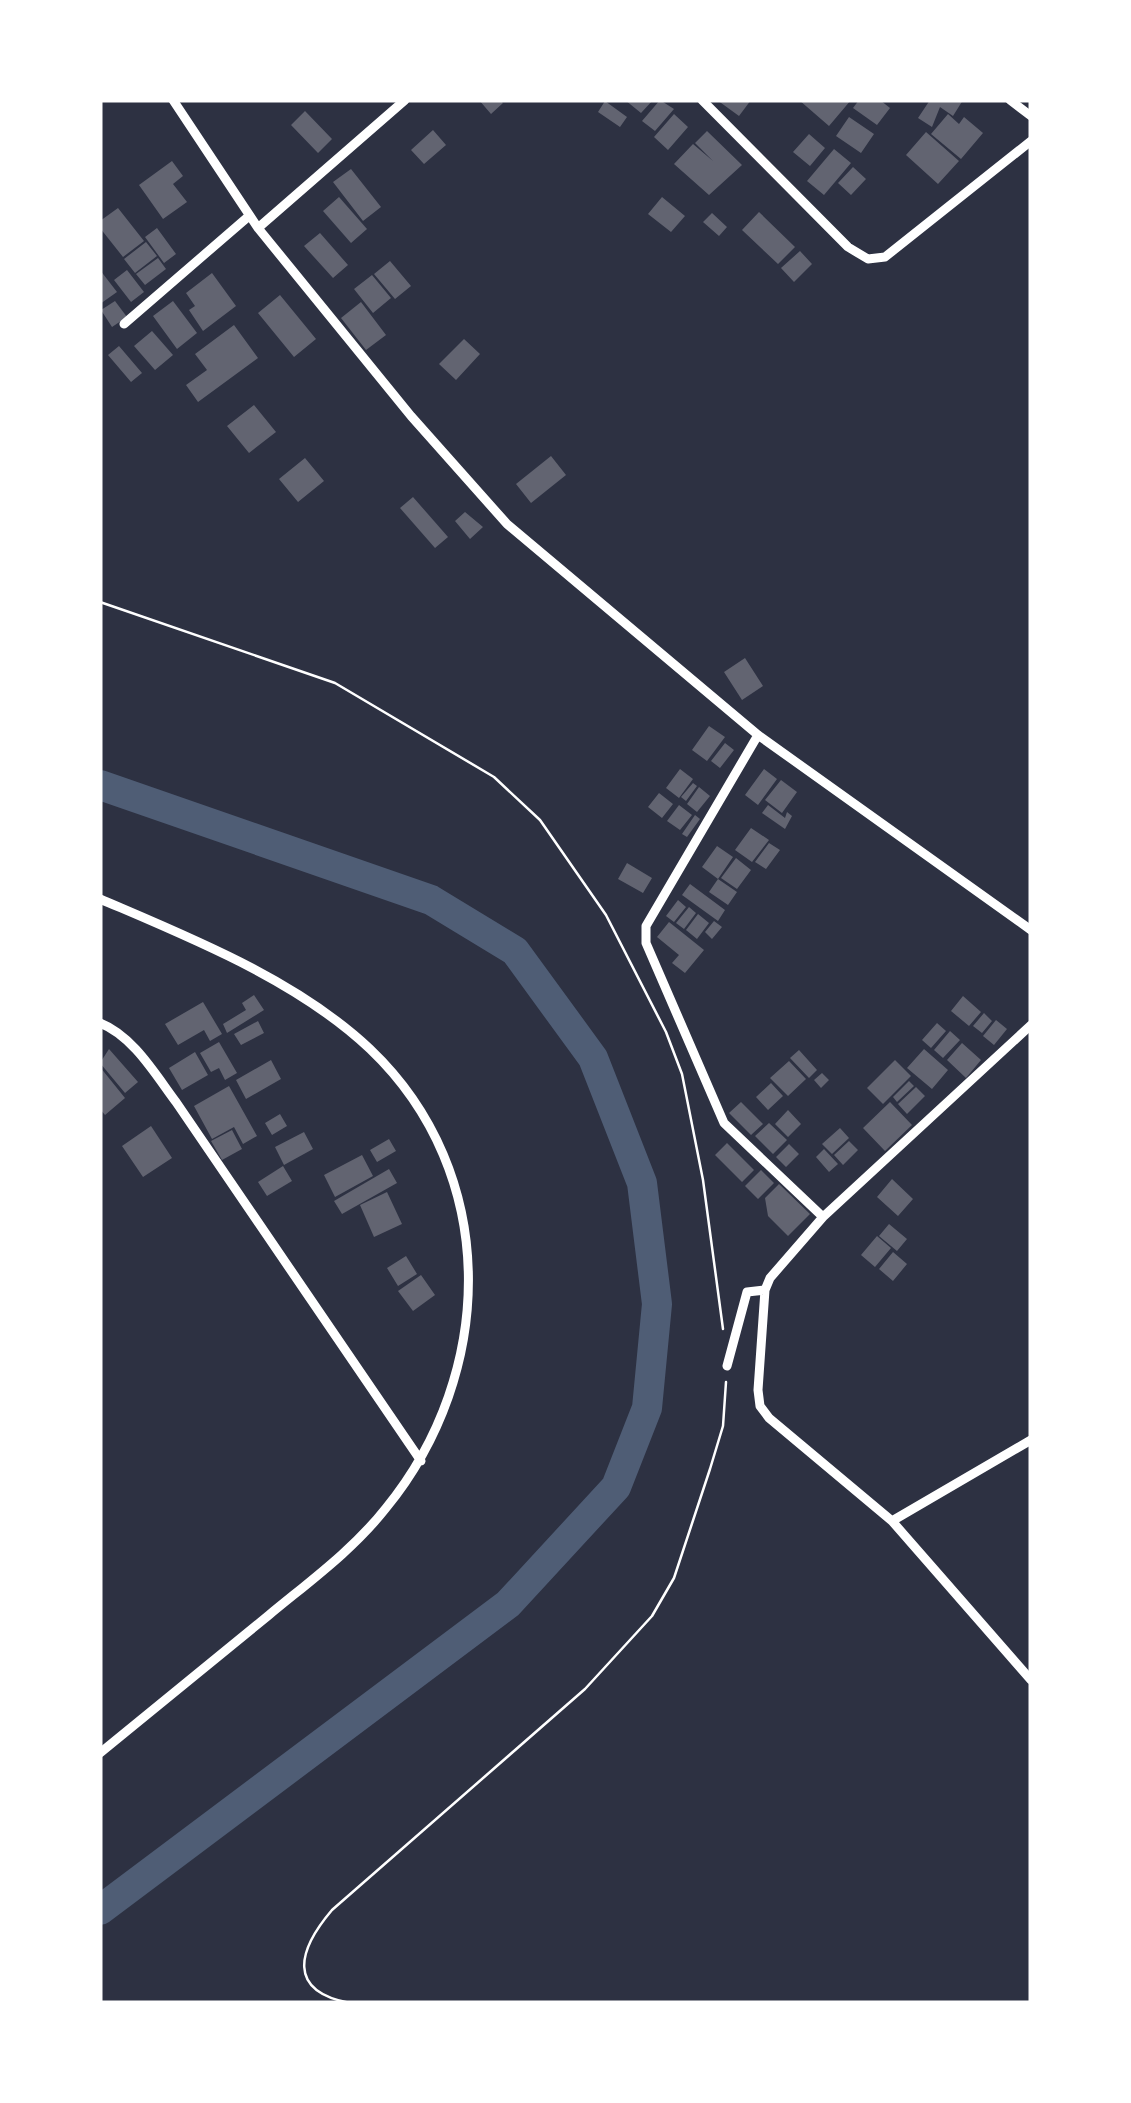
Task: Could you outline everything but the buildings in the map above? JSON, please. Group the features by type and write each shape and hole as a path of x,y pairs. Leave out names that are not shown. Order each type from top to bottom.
{"street":[{"path":"172,100 258,228 411,416 507,524 758,735 1031,930"},
{"path":"258,228 404,100"},
{"path":"702,100 848,247 868,259 885,257 1031,141"},
{"path":"1010,100 1031,116"},
{"path":"124,324 249,216"},
{"path":"758,735 646,926 646,943 724,1123 823,1217"},
{"path":"100,900 178,933 310,1005 370,1049 424,1120 462,1205 471,1254 462,1346 452,1388 421,1460 368,1530 337,1560 100,1754"},
{"path":"100,1023 118,1033 176,1102 421,1460"},
{"path":"1031,1025 823,1217 770,1278 765,1290 760,1406 892,1521 1031,1680"},
{"path":"726,1366 747,1292 754,1287 765,1290"},
{"path":"892,1521 1031,1440"}],"path":[{"path":"100,602 335,683 494,777 540,820 606,914 666,1032 682,1074 703,1180 723,1328"},
{"path":"350,2003 322,1997 311,1987 304,1965 314,1931 332,1910 584,1689 652,1616 674,1578 722,1426 726,1366"}],"waterway":[{"path":"100,785 431,900 515,951 593,1058 642,1183 657,1304 647,1408 616,1487 508,1604 100,1910"}]}
